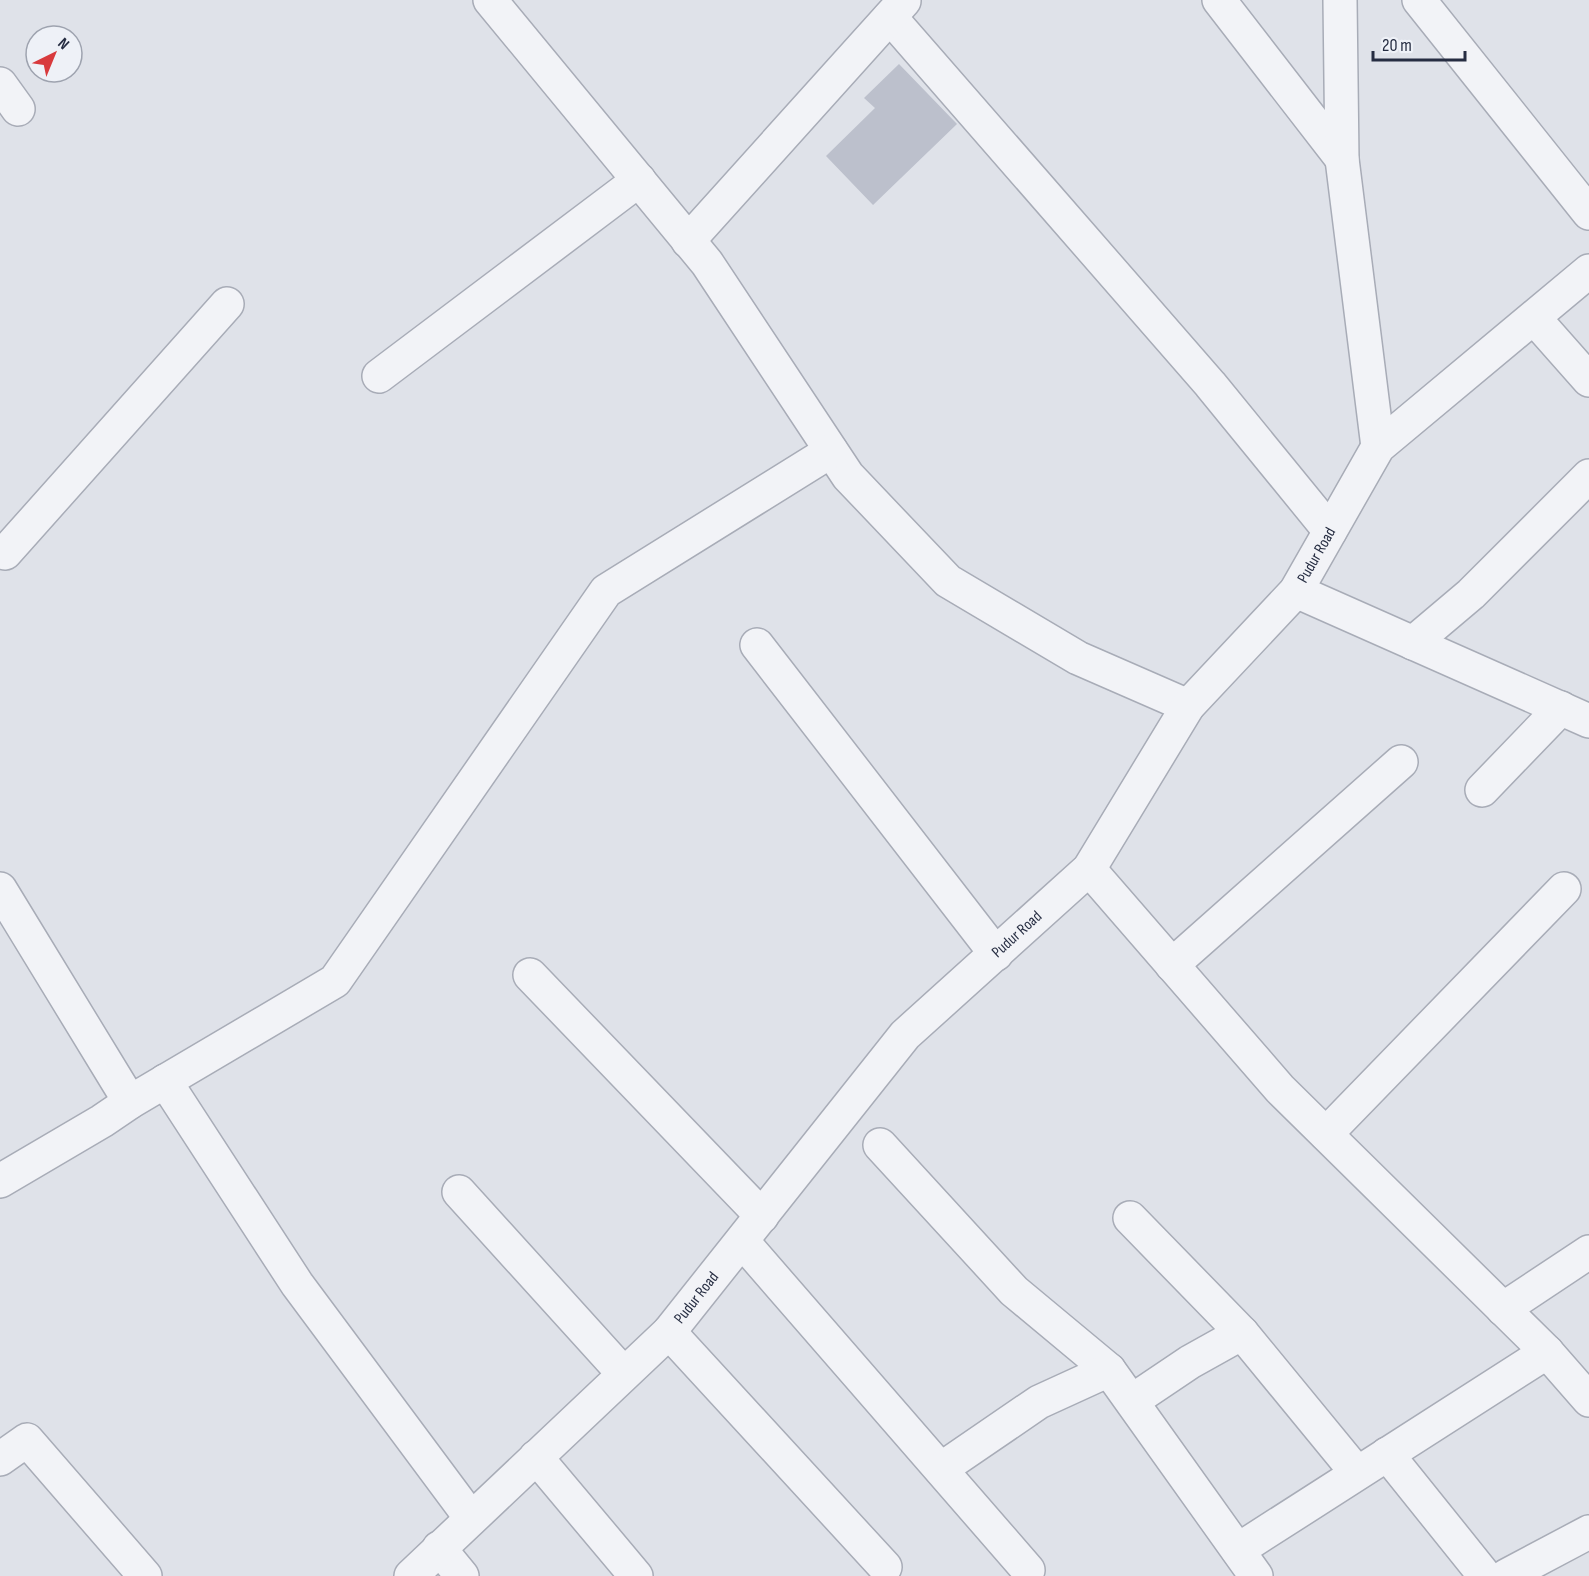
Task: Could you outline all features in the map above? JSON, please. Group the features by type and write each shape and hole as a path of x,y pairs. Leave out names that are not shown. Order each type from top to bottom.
{"street":[{"path":"490,0 707,263 848,476 948,581 1078,658 1188,706"},
{"path":"1219,0 1342,159"},
{"path":"1340,0 1342,159 1378,447"},
{"path":"1419,0 1589,213"},
{"path":"688,241 898,8 1330,531"},
{"path":"379,376 639,180"},
{"name":"Pudur Road","path":"411,1576 669,1332 905,1035 1089,869 1188,706 1296,591 1378,447 1589,271"},
{"path":"2,553 227,304"},
{"path":"1534,318 1589,380"},
{"path":"0,1181 335,981 606,591 831,451"},
{"path":"1413,643 1471,594 1589,476"},
{"path":"1296,591 1575,715 1482,790"},
{"path":"757,645 996,954"},
{"path":"1172,965 1401,762"},
{"path":"1089,869 1280,1089 1546,1352 1589,1400"},
{"path":"0,889 130,1102"},
{"path":"1326,1134 1564,889"},
{"path":"530,975 752,1228 940,1469 1028,1570"},
{"path":"165,1081 297,1284 471,1518"},
{"path":"880,1145 1014,1292 1109,1370 1256,1576"},
{"path":"459,1192 624,1374"},
{"path":"1130,1218 1242,1333 1357,1473"},
{"path":"1503,1309 1589,1252"},
{"path":"669,1332 885,1567"},
{"path":"1132,1401 1190,1362 1242,1333"},
{"path":"1238,1550 1546,1352"},
{"path":"940,1469 1039,1402 1109,1370"},
{"path":"0,1459 27,1440 145,1576"},
{"path":"1387,1454 1485,1576"},
{"path":"536,1457 636,1576"},
{"path":"1506,1576 1589,1532"},
{"path":"439,1548 462,1576"}],"building":[{"path":"899,64 957,124 873,205 826,156 875,108 864,98"}]}
